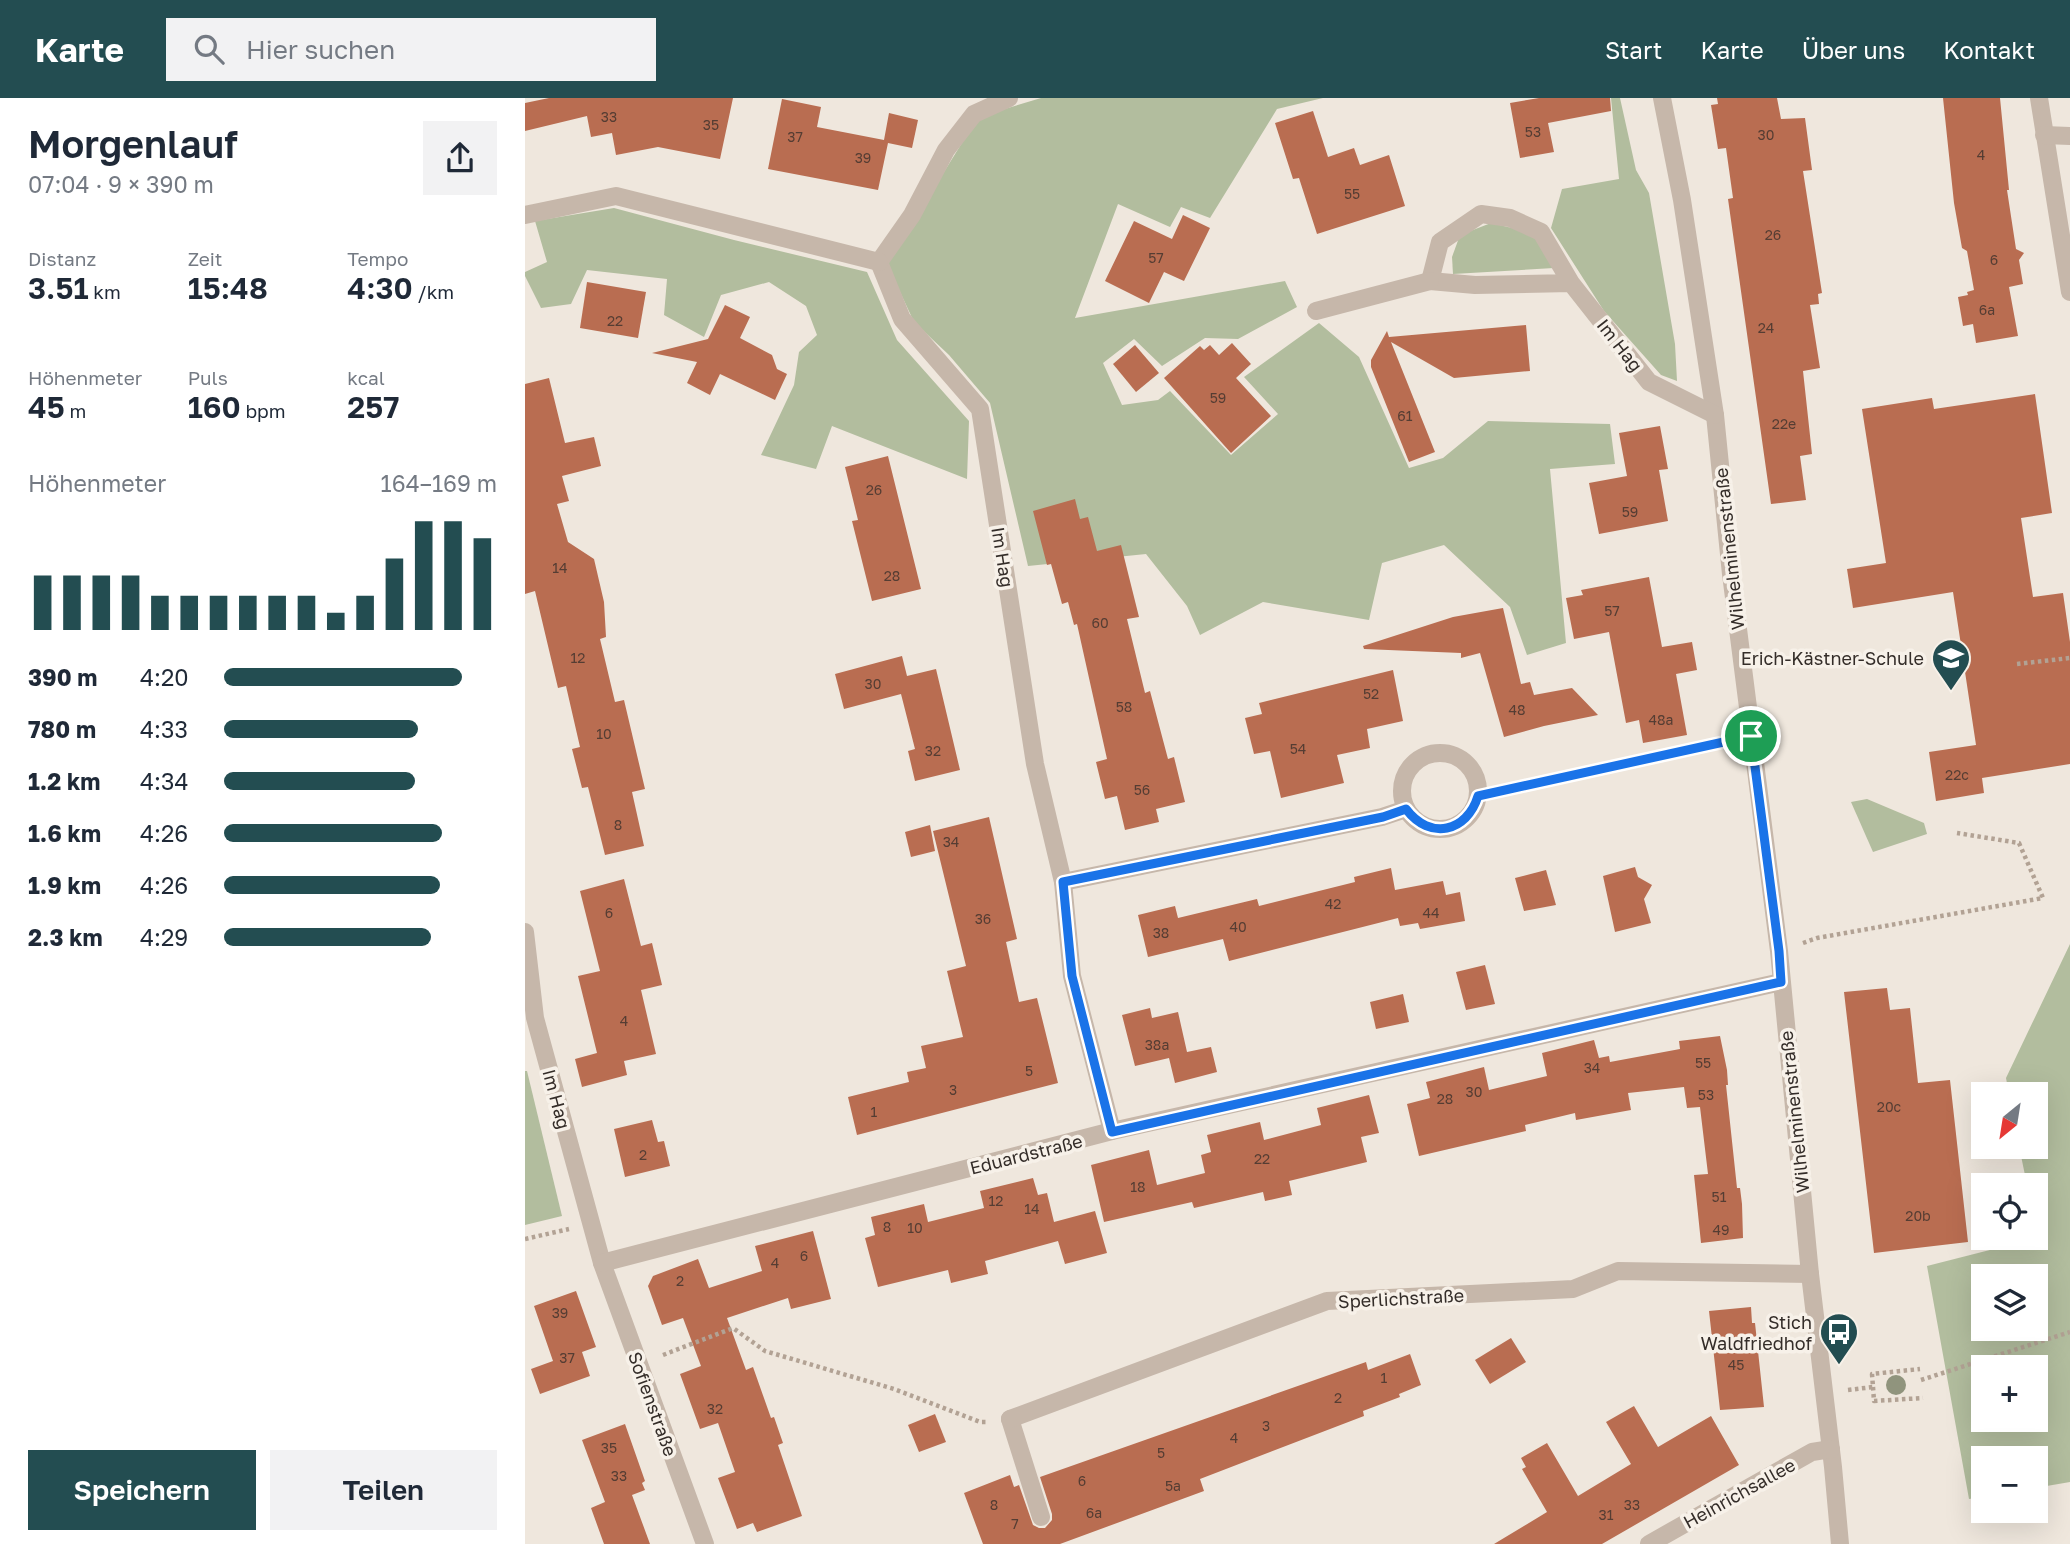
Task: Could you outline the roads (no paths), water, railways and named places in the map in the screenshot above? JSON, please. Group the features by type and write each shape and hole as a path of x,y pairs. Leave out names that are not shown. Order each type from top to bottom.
{"street":[{"path":"525,215 616,196 879,262 912,215 946,150 974,114 1009,98"},
{"name":"Wilhelminenstraße","path":"1662,98 1682,200 1715,415 1731,574 1779,951 1810,1274 1840,1544"},
{"path":"2039,98 2070,292"},
{"path":"2044,135 2070,136"},
{"name":"Im Hag","path":"1430,281 1440,242 1481,214 1510,218 1541,232 1571,283 1649,382 1715,415"},
{"name":"Im Hag","path":"879,262 902,319 979,409 1035,764 1063,882 1072,976 1112,1132"},
{"path":"1316,311 1430,281 1475,285 1571,283"},
{"path":"1427,755 1452,755 1464,761 1478,783 1478,796 1468,817 1459,825 1435,829 1414,819 1406,809 1402,784 1415,762 1427,755"},
{"path":"1063,882 1383,817 1406,809"},
{"name":"Im Hag","path":"525,932 535,1018 602,1263"},
{"name":"Eduardstraße","path":"602,1263 1112,1132 1781,982"},
{"name":"Sofienstraße","path":"602,1263 705,1544"},
{"name":"Sperlichstraße","path":"1041,1517 1010,1419 1327,1301 1573,1289 1618,1271 1810,1274"},
{"name":"Heinrichsallee","path":"1649,1544 1812,1452 1831,1450"}],"place":[{"name":"Erich-Kästner-Schule","path":"1951,692"},
{"name":"Stich Waldfriedhof","path":"1839,1366"}]}
